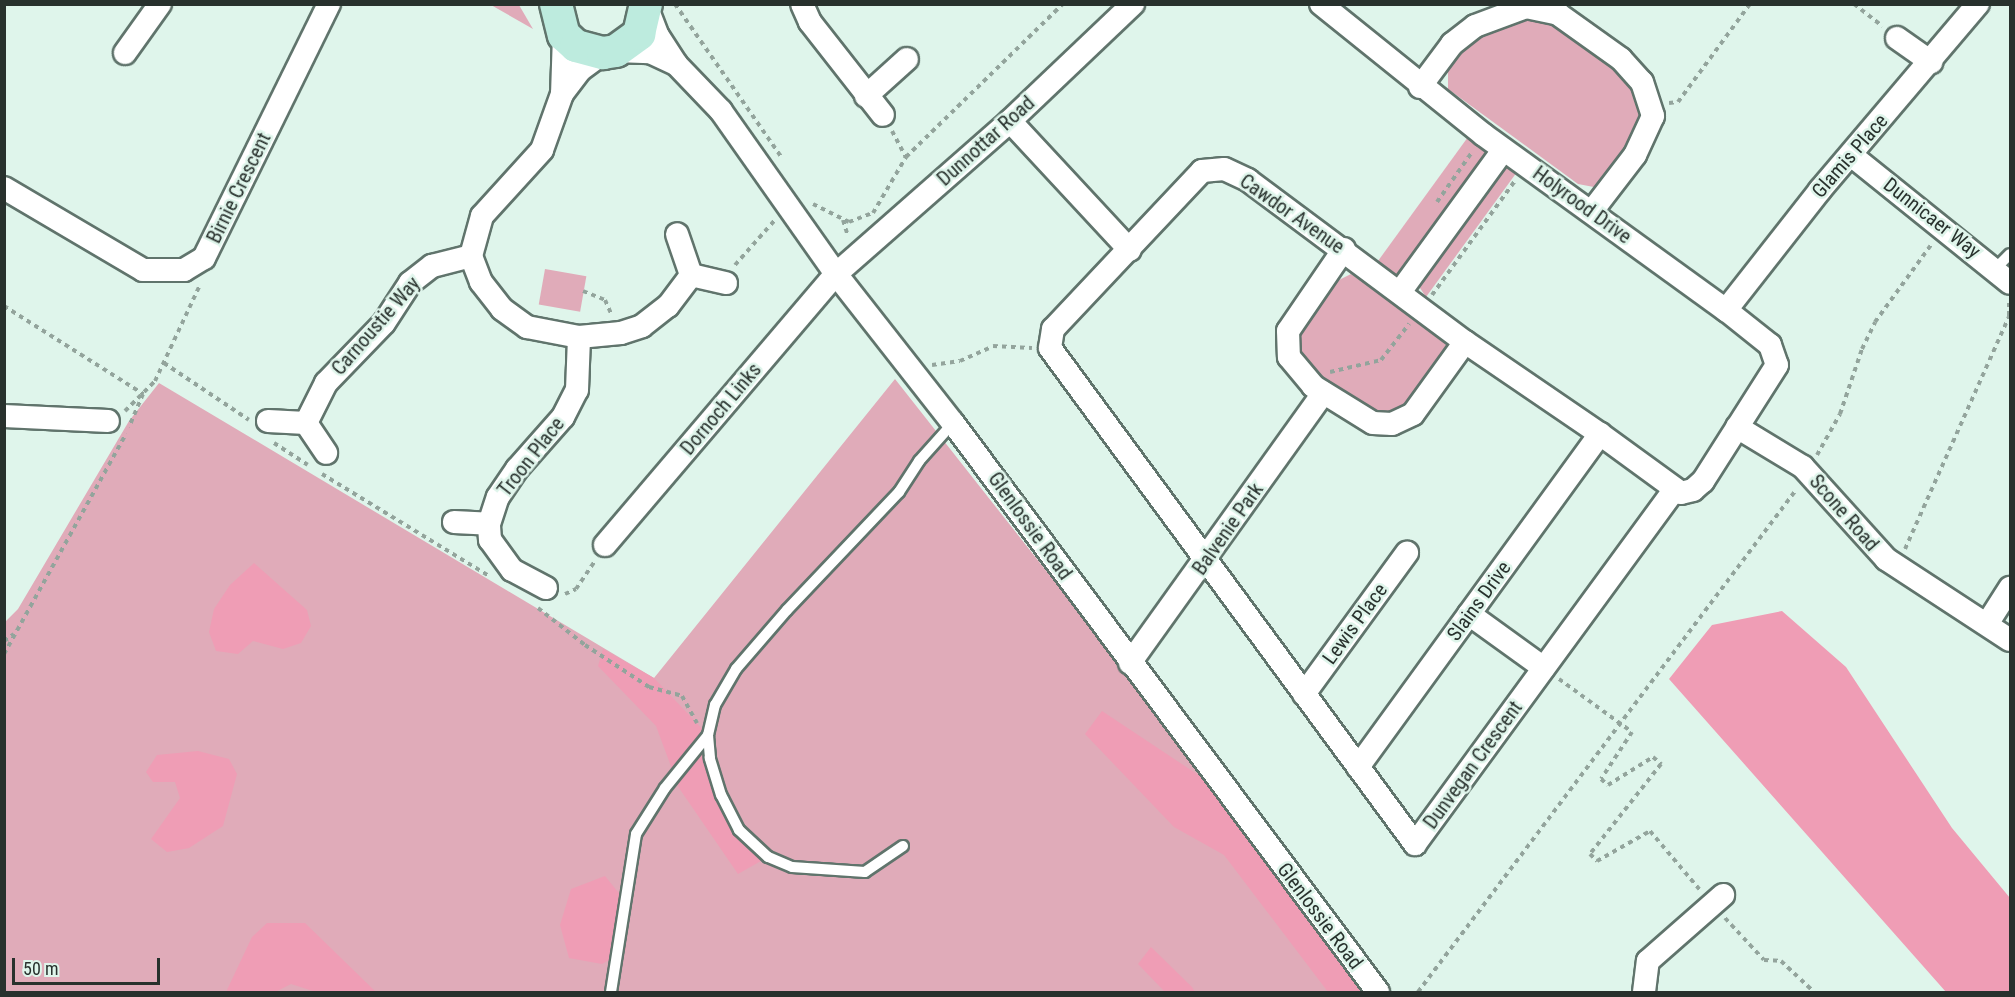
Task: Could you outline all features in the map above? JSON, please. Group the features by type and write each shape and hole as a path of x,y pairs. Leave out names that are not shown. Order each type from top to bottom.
{"street":[{"path":"125,53 160,4"},
{"path":"802,4 810,22 883,115"},
{"name":"Dunnottar Road","path":"836,274 1010,121 1133,4"},
{"name":"Holyrood Drive","path":"1321,4 1420,87 1503,150 1592,211 1770,345 1777,365 1737,427"},
{"name":"Glamis Place","path":"1726,310 1851,155 1978,4"},
{"path":"646,6 639,34 580,70 562,94 542,150 482,216 471,256 492,298 515,320 544,333 579,337 615,334 642,326 668,306 690,275"},
{"name":"Glenlossie Road","path":"646,6 676,64 721,111 836,274 907,368 953,423 1378,993"},
{"name":"Birnie Crescent","path":"4,188 143,270 184,270 204,258 321,7"},
{"path":"1420,87 1452,44 1474,26 1499,14 1540,8 1558,14 1621,59 1642,82 1653,116 1645,137 1592,211"},
{"path":"556,16 576,46 609,52"},
{"path":"556,16 562,94"},
{"path":"1897,38 1931,62"},
{"name":"Glenlossie Road","path":"609,52 650,52 676,64"},
{"path":"866,96 907,59"},
{"path":"1010,121 1130,250"},
{"path":"1400,292 1503,150"},
{"name":"Dunnicaer Way","path":"1851,155 2006,272"},
{"name":"Cawdor Avenue","path":"1050,348 1053,329 1130,250 1202,171 1224,169 1248,180 1344,249 1465,342 1600,434 1675,489"},
{"path":"677,234 690,275"},
{"path":"1344,249 1288,331 1289,357 1323,393 1373,423 1392,424 1413,414 1465,342"},
{"name":"Carnoustie Way","path":"306,423 326,383 377,331 410,283 432,266 471,256"},
{"name":"Dornoch Links","path":"605,545 836,274"},
{"path":"690,275 724,282"},
{"name":"Troon Place","path":"489,524 498,497 517,469 563,417 577,390 579,337"},
{"path":"1050,348 1205,562"},
{"name":"Balvenie Park","path":"1131,663 1323,393"},
{"path":"4,416 108,421"},
{"path":"260,427 306,423 326,453"},
{"path":"1675,489 1681,493 1693,490 1702,481 1737,427"},
{"name":"Scone Road","path":"1737,427 1809,472 1874,549 1897,567 2010,640"},
{"name":"Slains Drive","path":"1358,767 1600,434"},
{"name":"Dunvegan Crescent","path":"1205,562 1415,844 1675,489"},
{"path":"454,522 489,524 490,540 504,562 540,597"},
{"name":"Lewis Place","path":"1304,694 1407,553"},
{"path":"1987,624 2010,588"},
{"path":"1469,614 1544,668"},
{"path":"1644,993 1648,961 1717,899"}],"lane":[{"path":"903,846 865,872 792,867 768,857 739,830 721,795 710,758 708,735 715,705 736,669 787,610 899,492 919,461 953,423"},
{"path":"611,993 636,834 665,788 708,735"}],"path":[{"path":"1650,106 1678,102 1750,4"},
{"path":"1854,4 1897,38"},
{"path":"883,115 906,157"},
{"path":"724,282 788,206"},
{"path":"1418,993 1809,472 1840,414 1862,349 1875,322 1944,227"},
{"path":"4,654 132,422 143,394 164,363 199,288 204,258"},
{"path":"1897,567 2009,315 2006,272"},
{"path":"583,291 605,300 612,312 615,334"},
{"path":"4,306 143,394"},
{"path":"907,368 960,361 993,346 1050,348"},
{"path":"164,363 499,582"},
{"path":"108,421 143,394"},
{"path":"540,597 567,595 576,589 605,545"},
{"path":"540,597 585,645 649,687 682,696 708,735"},
{"path":"4,641 16,632"},
{"path":"1544,668 1632,732 1601,779 1608,785 1653,757 1661,764 1590,854 1597,861 1650,831 1717,899 1764,960 1780,961 1814,993"}],"shaded area":[{"path":"491,5 519,5 533,29"},
{"path":"1530,16 1551,19 1630,80 1642,102 1643,121 1635,141 1599,188 1578,184 1448,89 1448,67 1471,41 1498,24"},
{"path":"1468,137 1487,151 1485,163 1402,275 1395,274 1378,261"},
{"path":"1510,167 1517,172 1426,297 1418,285 1501,169"},
{"path":"545,269 586,276 580,312 539,304"},
{"path":"1351,274 1444,337 1447,349 1406,407 1379,419 1326,386 1297,354 1296,338 1333,283"},
{"path":"895,379 1378,992 5,992 5,622 18,609 129,421 159,383 654,678"},
{"path":"254,563 307,610 311,626 301,643 283,649 253,641 238,654 216,651 209,632 214,609 230,585"},
{"path":"1782,611 1846,667 1952,828 2010,898 2010,992 1946,992 1669,679 1712,625"},
{"path":"603,649 654,678 708,735 710,758 739,830 768,857 738,874 679,788 656,726 598,666"},
{"path":"1102,711 1227,794 1378,992 1328,992 1224,855 1174,827 1085,734"},
{"path":"198,751 229,759 237,774 223,826 189,848 167,852 151,839 180,798 175,782 153,782 146,772 157,755"},
{"path":"605,876 627,903 626,950 602,964 569,958 560,925 571,889"},
{"path":"267,923 305,923 376,992 316,992 291,984 275,992 226,992 252,937"},
{"path":"1151,947 1195,992 1165,992 1138,964"}]}
